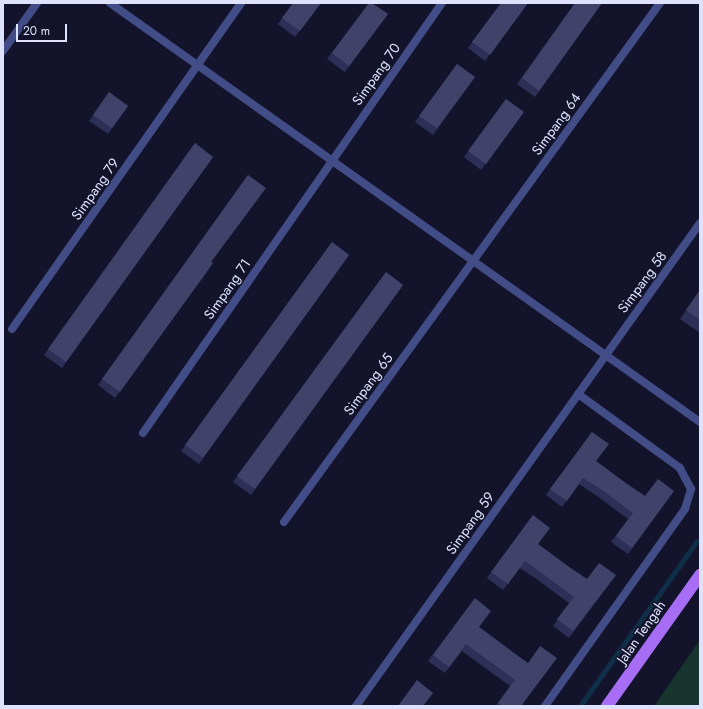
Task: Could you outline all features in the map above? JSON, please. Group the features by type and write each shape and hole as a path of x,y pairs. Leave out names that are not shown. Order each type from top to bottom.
{"main road":[{"name":"Jalan Tengah","path":"607,706 700,575"}],"street":[{"path":"110,3 700,422"},
{"name":"Simpang 79","path":"12,329 241,3"},
{"name":"Simpang 70","path":"332,160 442,3"},
{"name":"Simpang 64","path":"473,261 660,3"},
{"path":"3,51 32,4"},
{"name":"Simpang 71","path":"143,433 332,160"},
{"name":"Simpang 58","path":"606,355 700,223"},
{"name":"Simpang 65","path":"284,522 473,261"},
{"name":"Simpang 59","path":"356,706 606,355"},
{"path":"546,706 685,509 690,489 680,468 578,394"}],"green space":[{"path":"700,640 700,706 654,706"}],"building":[{"path":"293,3 321,3 300,31 282,18"},
{"path":"369,3 372,3 388,14 349,66 332,53"},
{"path":"501,3 528,3 490,55 472,42"},
{"path":"575,3 602,3 539,91 522,78"},
{"path":"457,64 475,77 437,128 419,116"},
{"path":"109,92 128,106 112,128 93,115"},
{"path":"506,99 524,112 486,164 468,151"},
{"path":"195,143 213,157 66,362 48,349"},
{"path":"248,175 266,188 211,262 213,263 120,392 102,379"},
{"path":"332,242 349,255 203,458 185,445"},
{"path":"386,272 403,285 255,489 237,476"},
{"path":"700,290 700,320 686,310"},
{"path":"592,432 609,444 596,461 627,484 645,496 658,479 674,491 632,548 616,536 633,513 602,490 583,478 567,501 550,489"},
{"path":"533,515 550,528 538,544 569,567 587,579 599,563 616,575 573,631 557,619 574,597 525,561 508,584 491,572"},
{"path":"475,598 491,611 479,627 510,650 528,663 540,646 557,658 521,706 503,706 498,703 515,680 466,644 449,667 433,655"},
{"path":"417,680 433,693 423,706 398,706"}],"waterway":[{"path":"580,706 697,541"}]}
